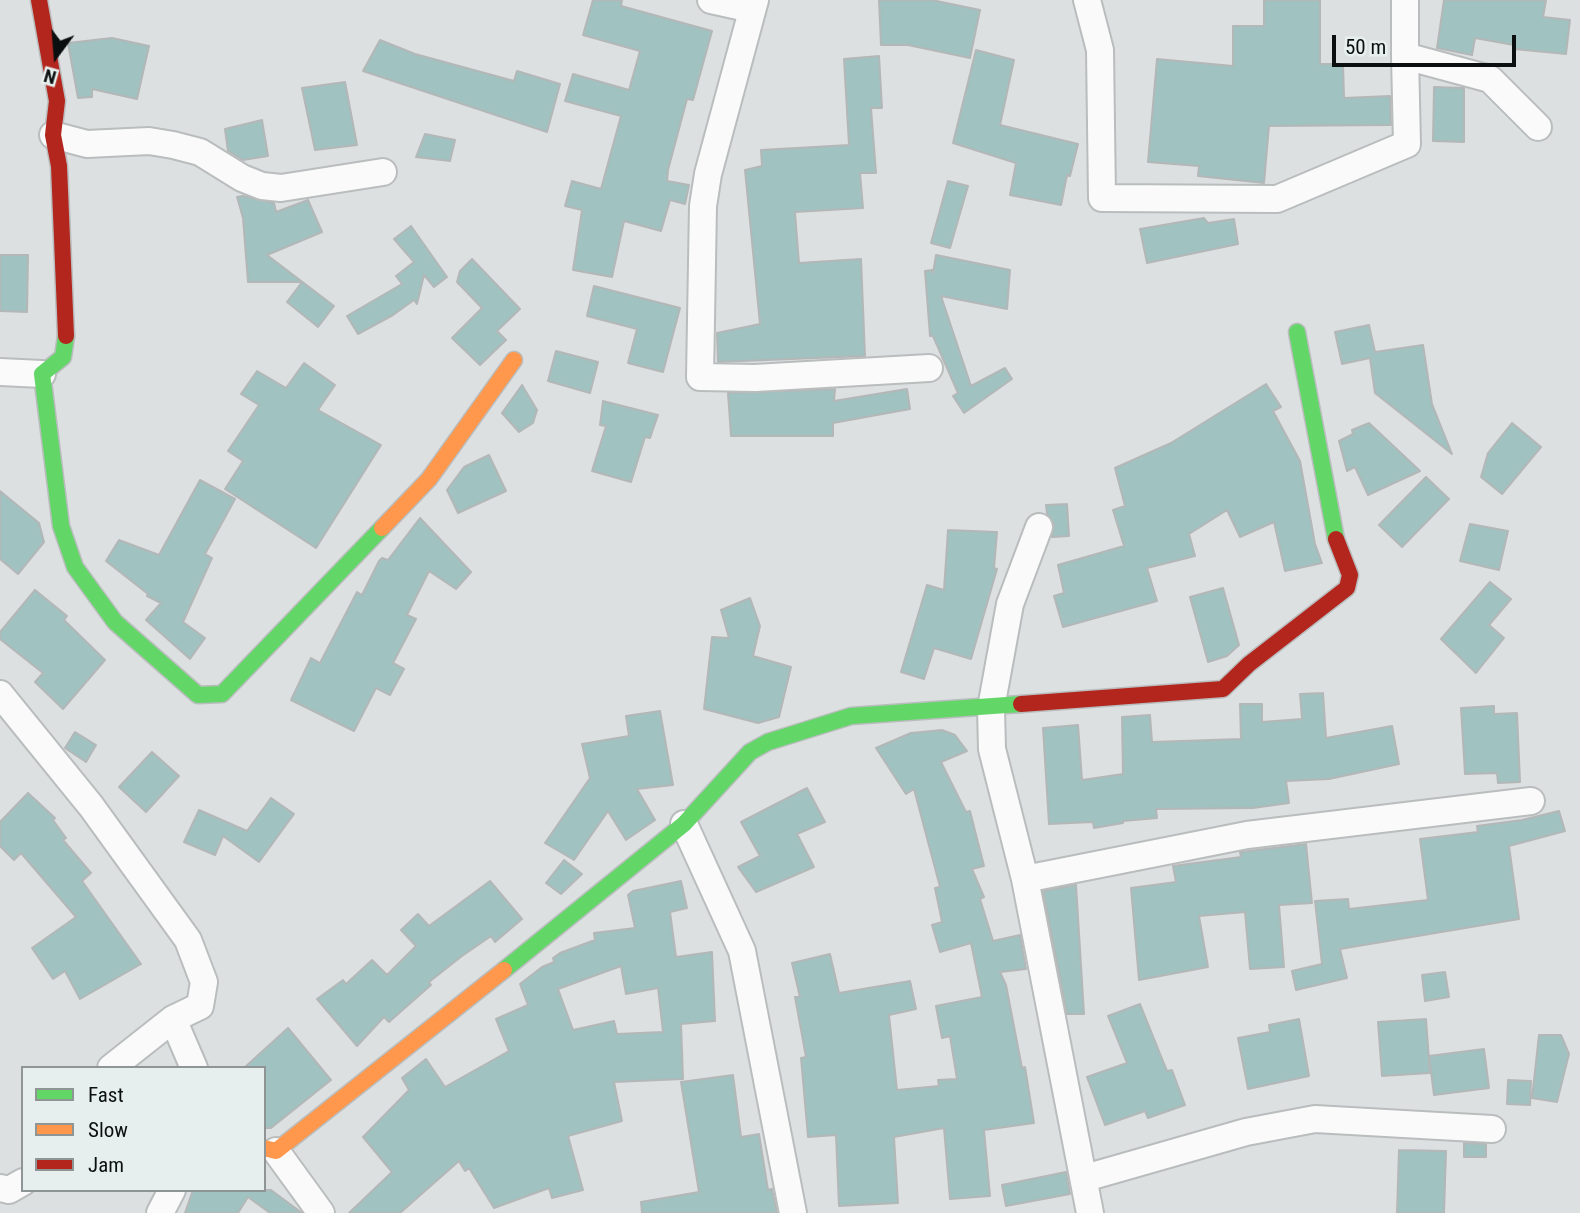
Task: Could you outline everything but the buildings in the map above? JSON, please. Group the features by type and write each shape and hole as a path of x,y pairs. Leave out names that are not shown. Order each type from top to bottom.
{"street":[{"path":"0,372 42,374 63,357 67,331 59,166 53,135 57,101 39,0"},
{"path":"712,0 753,4 706,185 700,377 742,379 929,368"},
{"path":"1087,0 1100,50 1102,198 1277,200 1407,144 1405,0"},
{"path":"1405,56 1489,79 1538,127"},
{"path":"53,135 88,144 149,141 173,145 200,152 242,178 262,186 281,188 383,172"},
{"path":"59,166 88,144"},
{"path":"321,1213 270,1150 684,824 750,752 768,742 851,716 991,708 1223,689 1249,664 1347,588 1350,575 1336,540 1297,332"},
{"path":"42,374 61,526 75,567 115,622 198,695 222,694 429,479 514,360"},
{"path":"1039,527 1010,604 991,708 992,749 1026,879 1086,1178 1090,1213"},
{"path":"0,694 92,806 188,940 204,982 200,1006 173,1019 114,1066"},
{"path":"1026,879 1247,835 1531,801"},
{"path":"684,824 742,951 793,1213"},
{"path":"173,1019 193,1066"},
{"path":"1086,1178 1246,1132 1315,1119 1492,1129"},
{"path":"0,1188 9,1190 21,1183"},
{"path":"160,1213 171,1192"}],"traffic: fast":[{"path":"1297,332 1336,539"},
{"path":"66,336 63,357 42,374 61,526 75,567 115,622 198,695 222,694 382,528"},
{"path":"504,970 684,824 750,752 768,742 851,716 1021,704"}],"traffic: slow":[{"path":"382,528 429,479 514,360"},
{"path":"266,1148 276,1151 504,970"}],"traffic: jam":[{"path":"39,0 57,101 53,135 59,166 66,336"},
{"path":"1021,704 1223,689 1249,664 1347,588 1350,575 1336,539"}]}
